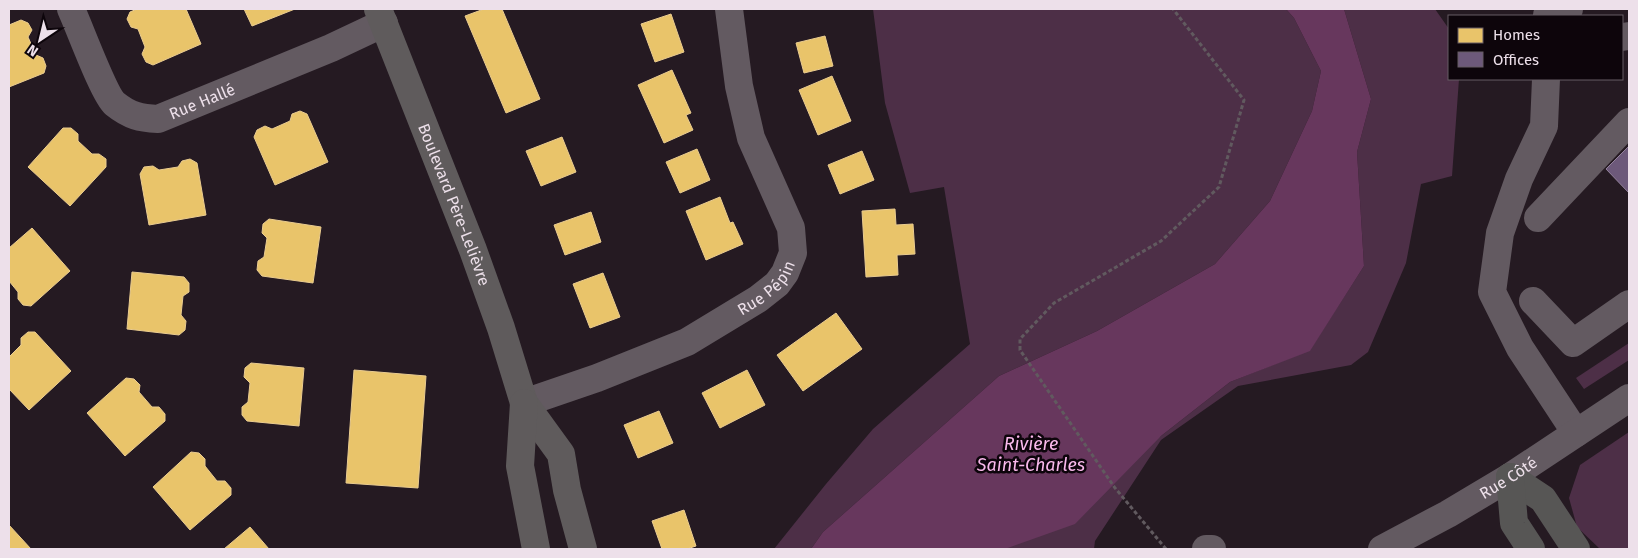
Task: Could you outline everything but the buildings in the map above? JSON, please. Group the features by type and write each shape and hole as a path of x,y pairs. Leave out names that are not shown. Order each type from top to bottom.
{"highway":[{"path":"1510,477 1514,523 1531,549"},
{"path":"1510,477 1542,498 1576,549"}],"main road":[{"name":"Boulevard Père-Lelièvre","path":"381,16 473,250 501,328 524,403 561,454 583,549"},
{"name":"Boulevard Père-Lelièvre","path":"524,403 520,466 536,549"}],"street":[{"name":"Rue Hallé","path":"71,9 100,79 113,103 138,118 158,119 331,48 381,16"},
{"name":"Rue Pépin","path":"524,403 597,378 687,342 758,299 777,284 785,273 793,253 791,228 751,138 739,86 729,9"},
{"path":"1546,80 1544,126 1519,179 1500,233 1492,292 1520,348 1576,433"},
{"path":"1538,218 1629,122"},
{"path":"1533,301 1573,344 1629,304"},
{"name":"Rue Côté","path":"1382,549 1448,514 1510,477 1629,398"},
{"path":"1206,549 1212,549"}],"path":[{"path":"1166,549 1115,488 1020,350 1020,339 1054,304 1161,241 1218,187 1244,100 1173,9"}],"shaded area":[{"path":"873,9 1286,9 1294,18 1321,71 1312,111 1270,201 1215,264 1097,331 999,376 823,532 811,549 774,549 873,429 970,344 944,187 910,193 885,103"},
{"path":"1344,9 1435,9 1448,28 1448,80 1459,80 1452,176 1421,184 1406,263 1368,352 1351,365 1238,386 1161,440 1095,541 1094,549 1005,549 1161,436 1230,382 1310,350 1364,266 1357,152 1371,99"},
{"path":"1629,343 1629,360 1584,389 1576,378"},
{"path":"1629,432 1629,549 1600,549 1577,527 1569,498 1580,465"}],"water":[{"name":"Rivière Saint-Charles","path":"1286,9 1344,9 1371,99 1357,152 1364,266 1310,351 1230,382 1161,436 1075,524 1005,549 811,549 823,532 999,376 1097,331 1215,264 1270,201 1312,111 1321,71 1294,18"}]}
